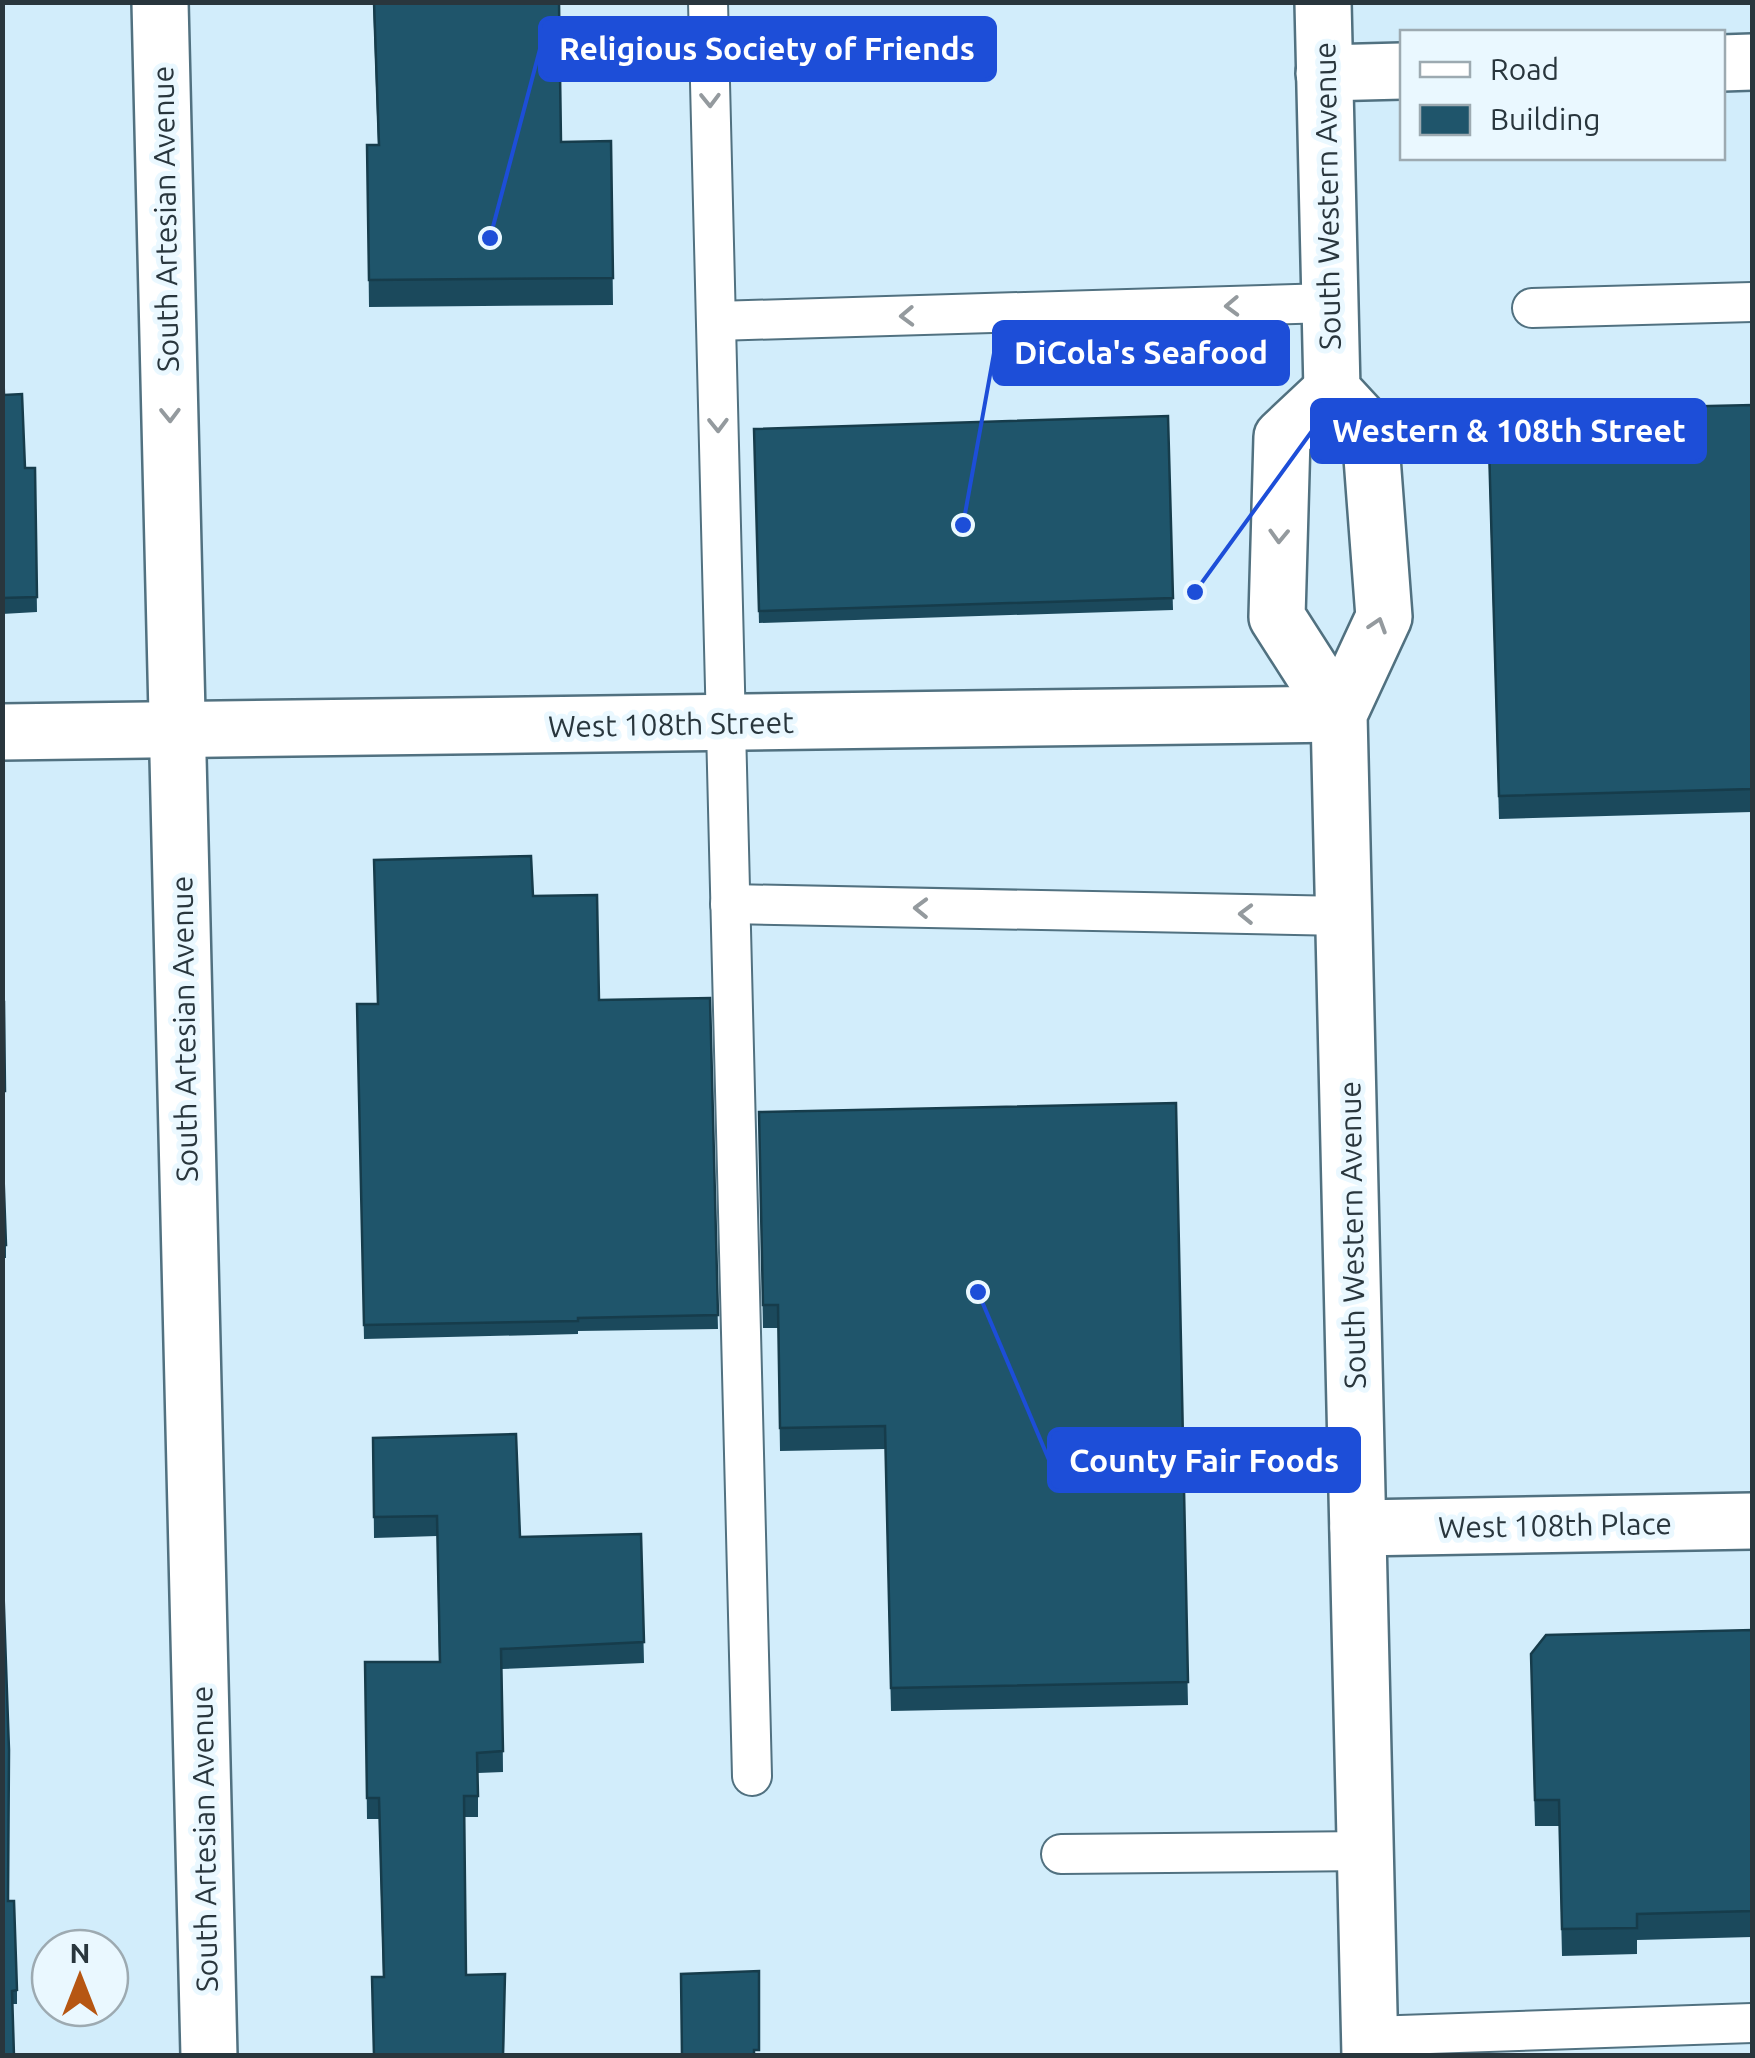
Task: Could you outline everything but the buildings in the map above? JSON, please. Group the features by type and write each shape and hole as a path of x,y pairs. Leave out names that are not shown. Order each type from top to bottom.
{"street":[{"name":"South Artesian Avenue","path":"160,2 209,2056"},
{"name":"South Western Avenue","path":"1323,2 1332,390 1370,431 1384,617 1339,714 1370,2046"},
{"path":"1725,63 1752,62"},
{"path":"1324,73 1400,71"},
{"name":"South Western Avenue","path":"1332,390 1282,437 1277,617 1339,714"},
{"name":"West 108th Street","path":"2,732 1339,714"},
{"name":"West 108th Place","path":"1358,1528 1752,1522"}],"lane":[{"path":"708,2 752,1776"},
{"path":"1532,308 1752,302"},
{"path":"716,322 1329,304"},
{"path":"730,904 1344,916"},
{"path":"1061,1854 1366,1851"},
{"path":"1370,2046 1752,2023"}],"place":[{"name":"Religious Society of Friends","path":"490,238"},
{"name":"DiCola's Seafood","path":"963,525"},
{"name":"Western & 108th Street","path":"1195,592"},
{"name":"County Fair Foods","path":"978,1292"}]}
